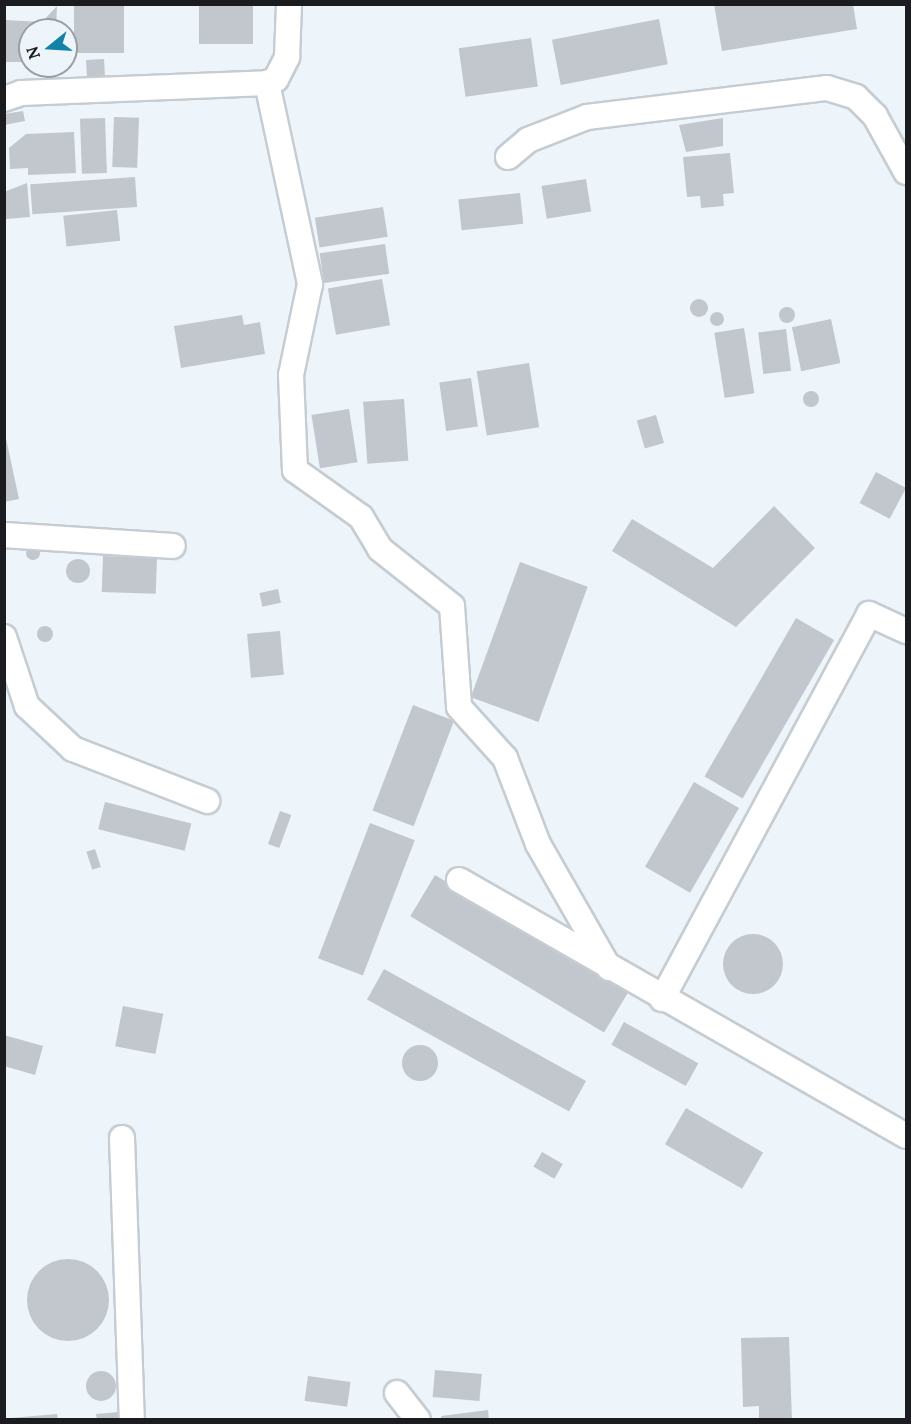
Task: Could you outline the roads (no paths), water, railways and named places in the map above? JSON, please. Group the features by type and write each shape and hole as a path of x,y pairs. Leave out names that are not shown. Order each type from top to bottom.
{"street":[{"path":"4,99 21,93 267,83 276,79 286,57 289,4"},
{"path":"267,83 310,284 291,375 295,470 361,518 380,549 452,606 459,706 505,758 538,844 609,968"},
{"path":"508,157 528,140 587,117 827,88 863,103 906,172"},
{"path":"4,535 172,546"},
{"path":"662,999 869,614 906,631"},
{"path":"4,637 27,706 73,749 207,801"},
{"path":"459,880 662,999 906,1136"},
{"path":"122,1138 132,1419"},
{"path":"397,1394 418,1419"}]}
